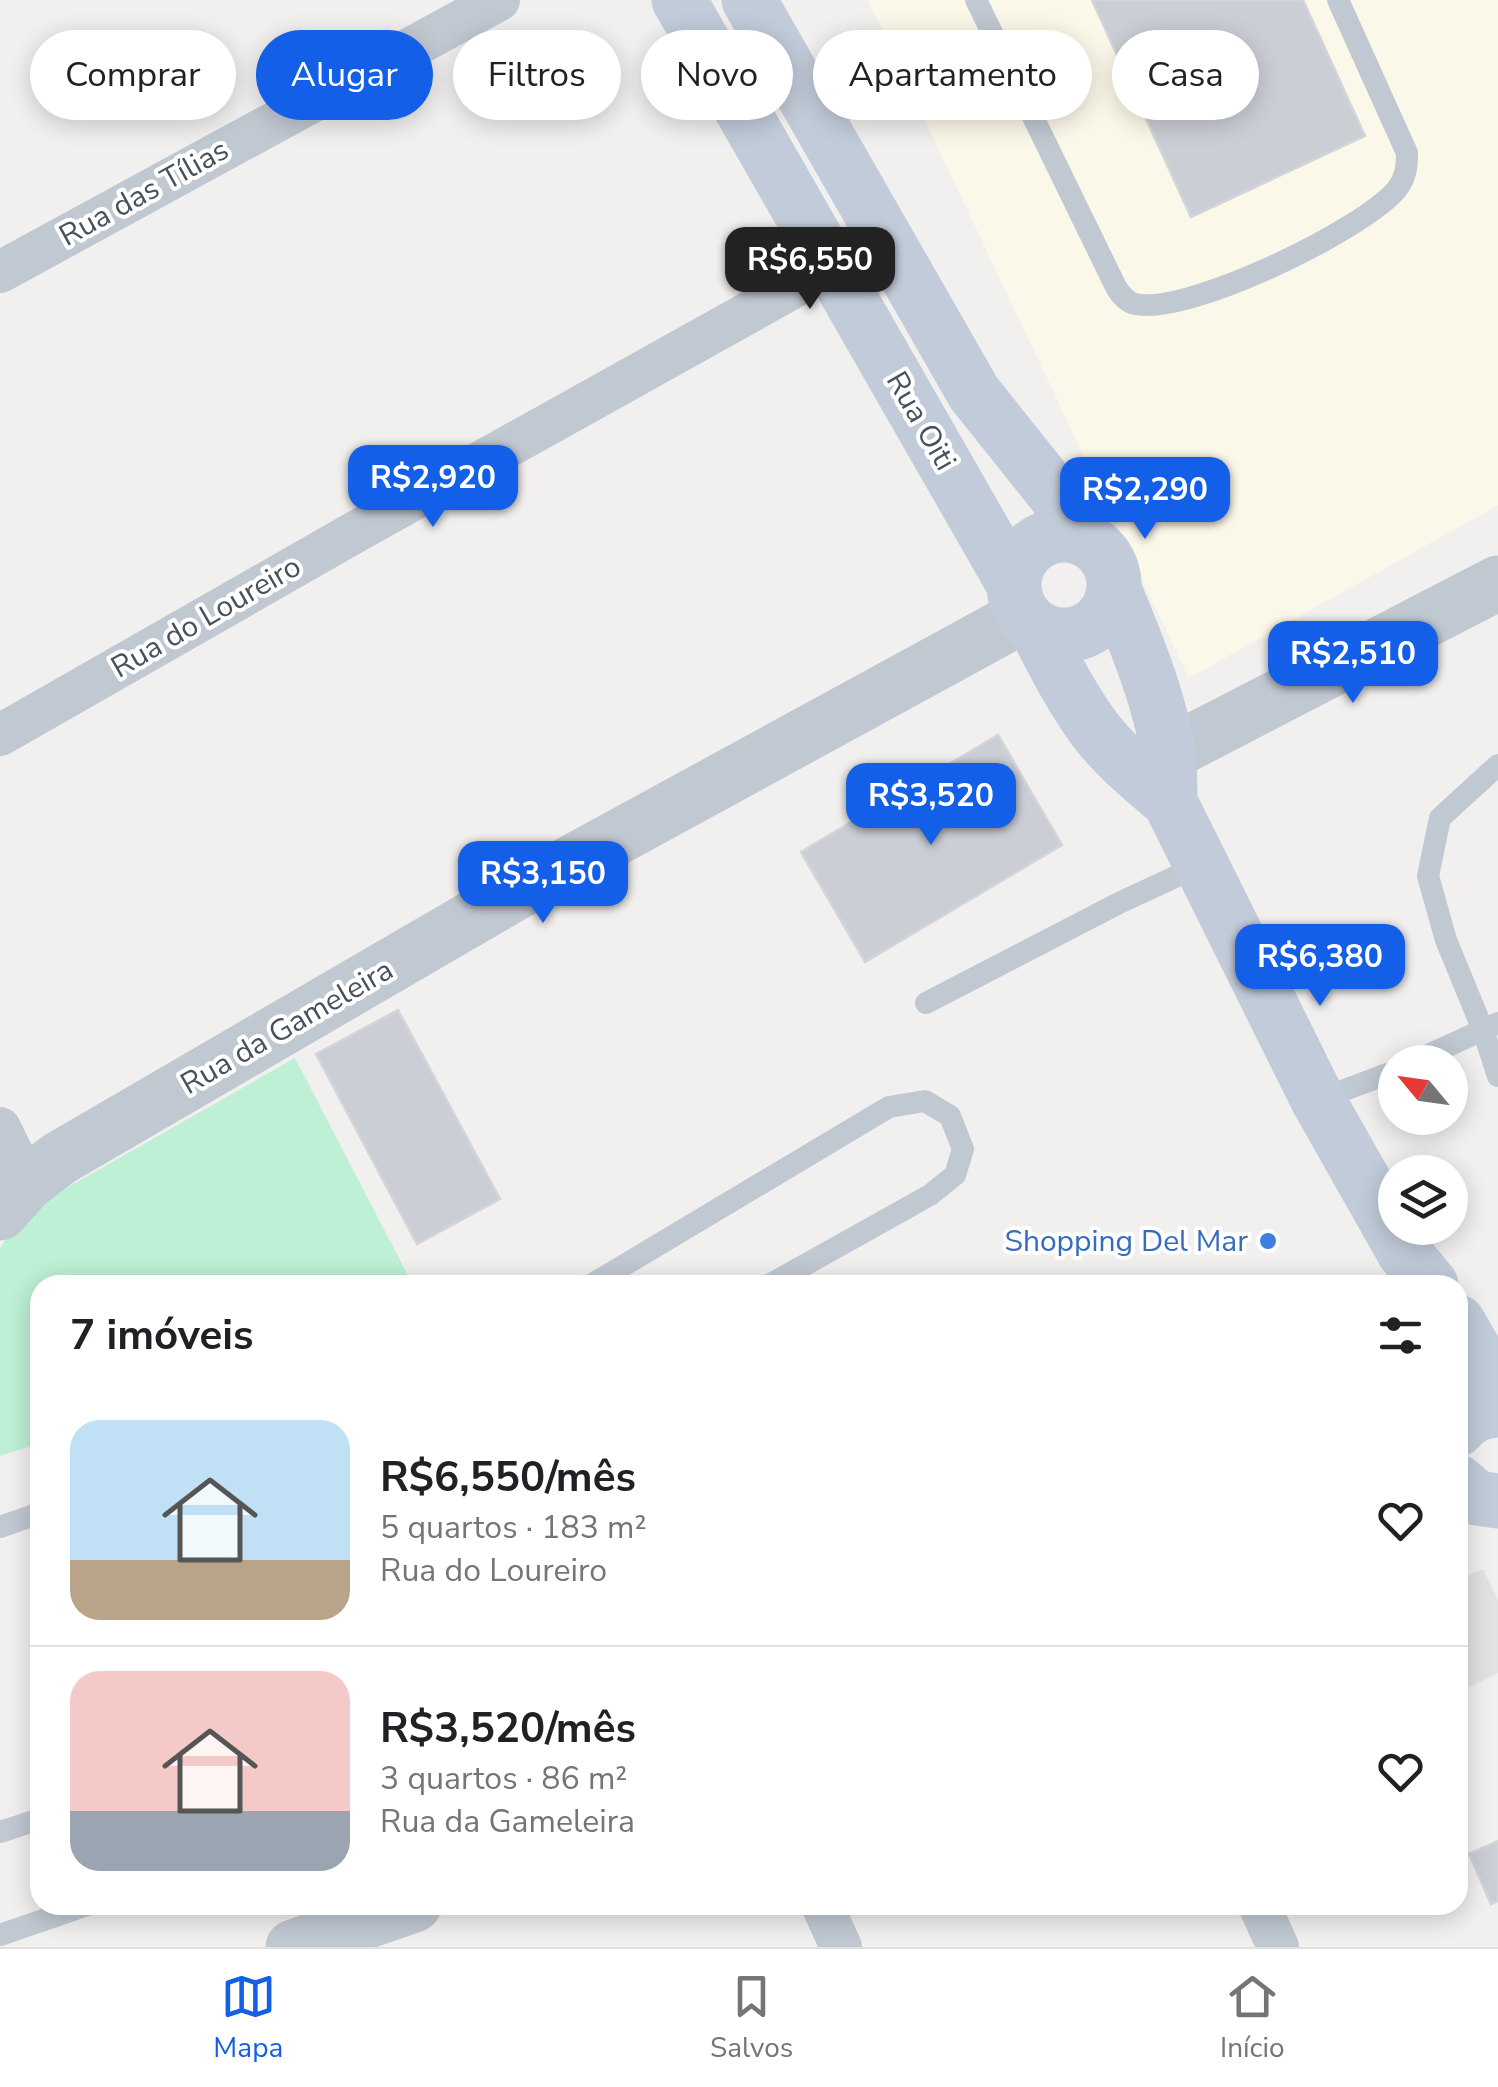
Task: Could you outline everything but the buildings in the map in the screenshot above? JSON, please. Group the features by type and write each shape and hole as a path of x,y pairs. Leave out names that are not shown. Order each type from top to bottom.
{"main road":[{"name":"Rua Oiti","path":"679,0 1060,676 1096,731 1130,769 1169,778"},
{"name":"Rua Oiti","path":"749,0 974,392 1088,541"},
{"path":"1064,535 1088,541 1099,550 1110,566 1114,589 1100,620 1087,630 1057,636 1024,609 1017,567 1035,544 1064,535"},
{"name":"Rua Oiti","path":"1114,589 1154,700 1169,778 1202,864 1318,1100 1416,1274"},
{"path":"1468,1419 1480,1412 1487,1368"}],"street":[{"name":"Rua das Tílias","path":"0,272 499,0"},
{"name":"Rua do Loureiro","path":"0,735 832,266"},
{"path":"1169,778 1498,583"},
{"name":"Rua da Gameleira","path":"13,1198 60,1158 520,890 1024,609"},
{"path":"0,1128 13,1198"},
{"path":"827,1915 842,1947"},
{"path":"1264,1915 1278,1947"},
{"path":"292,1947 404,1921"}],"lane":[{"path":"976,0 1116,286 1125,299 1146,304 1220,288 1288,260 1362,220 1398,188 1408,172 1408,153 1338,0"},
{"path":"1498,764 1440,818 1428,876 1446,940 1491,1026 1498,1076"},
{"path":"926,1003 1202,864"},
{"path":"1449,1045 1491,1026"},
{"path":"1318,1100 1378,1077"},
{"path":"607,1275 889,1107 925,1100 950,1116 963,1149 955,1175 930,1195 787,1275"},
{"path":"0,1527 30,1516"},
{"path":"0,1832 30,1822"},
{"path":"0,1935 58,1915"}],"shaded area":[{"path":"868,0 1498,0 1498,505 1189,678 925,120 1092,120 1092,30 882,30"},
{"path":"1483,1569 1498,1600 1498,1673 1468,1688 1468,1575"}],"green space":[{"path":"295,1058 408,1275 30,1275 30,1446 0,1456 0,1248 49,1198"}],"place":[{"name":"Shopping Del Mar","path":"1268,1241"}]}
